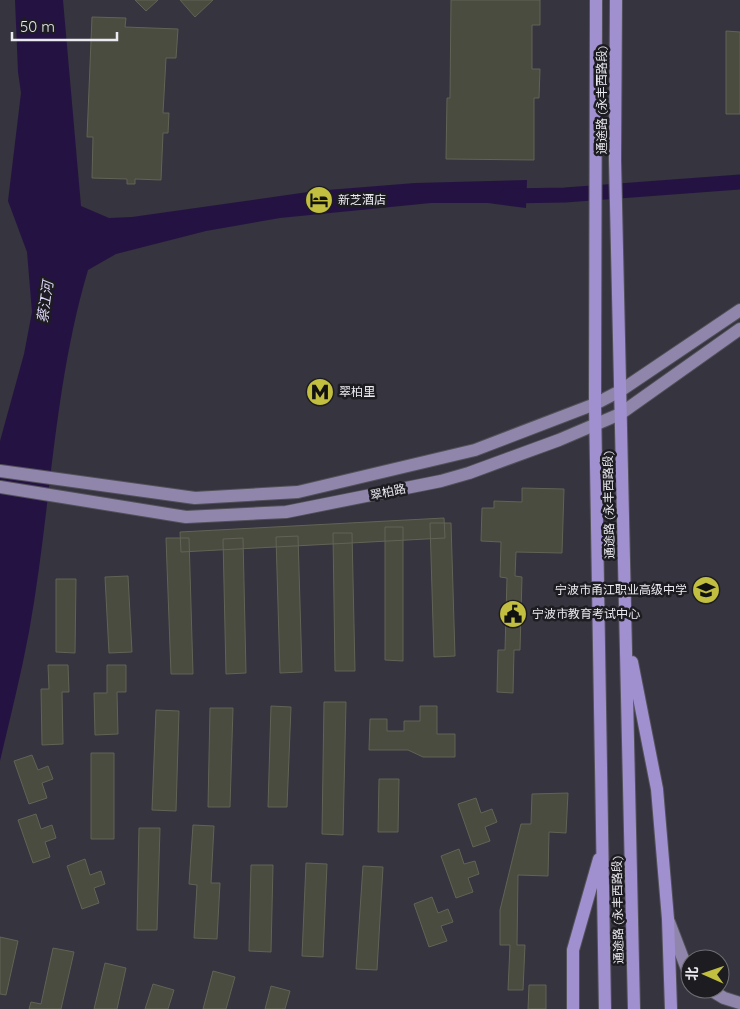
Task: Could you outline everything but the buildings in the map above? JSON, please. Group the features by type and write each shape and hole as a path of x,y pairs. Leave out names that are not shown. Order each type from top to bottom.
{"main road":[{"name":"通途路 (永丰西路段)","path":"596,0 596,424 605,1009"},
{"name":"通途路 (永丰西路段)","path":"616,0 615,160 634,1009"},
{"name":"翠柏路","path":"0,470 195,498 298,492 475,450 596,404 620,391 740,310"},
{"name":"翠柏路","path":"0,487 186,517 286,512 470,473 620,414 740,329"},
{"path":"625,627 657,789 668,919 671,1009"},
{"path":"573,1009 573,950 603,848"},
{"path":"668,919 680,951"},
{"path":"727,999 740,1003"}],"water":[{"name":"蔡江河","path":"15,0 63,0 81,206 109,218 132,217 315,191 415,183 527,180 526,208 488,203 431,203 280,218 206,231 116,254 88,270 76,314 67,359 29,632 0,761 0,441 24,354 32,312 27,252 8,201 21,93 18,72"}],"waterway":[{"path":"507,196 565,195 740,182"}],"place":[{"name":"新芝酒店","path":"319,200"},
{"name":"翠柏里","path":"320,392"},
{"name":"宁波市甬江职业高级中学","path":"706,590"},
{"name":"宁波市教育考试中心","path":"513,614"}]}
